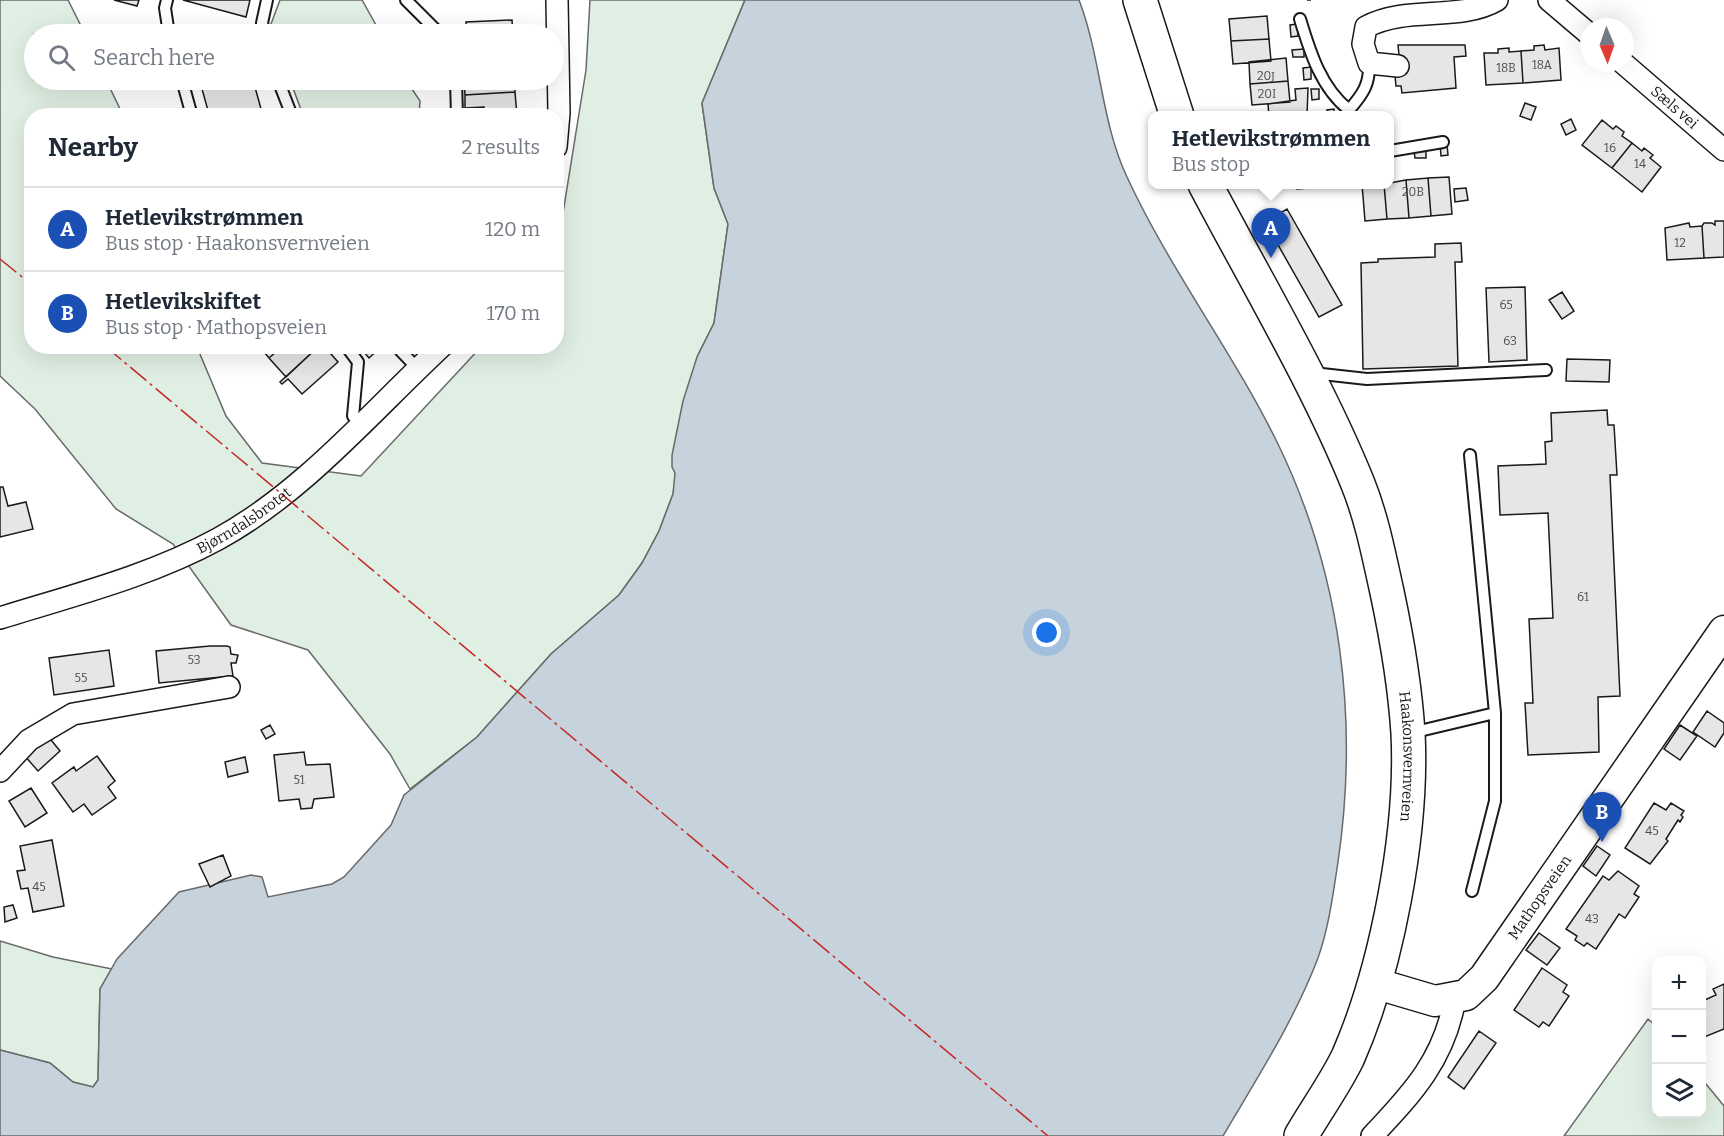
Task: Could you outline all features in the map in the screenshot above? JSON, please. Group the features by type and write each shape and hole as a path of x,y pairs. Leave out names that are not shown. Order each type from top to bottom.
{"main road":[{"path":"1140,0 1175,111"},
{"name":"Haakonsvernveien","path":"1208,189 1304,373 1358,484 1376,541 1397,641 1408,734 1408,800 1393,900 1374,983 1347,1058 1301,1136"},
{"name":"Mathopsveien","path":"1455,998 1466,995 1484,978 1724,631"},
{"path":"1374,983 1435,1001 1455,998"}],"street":[{"path":"557,0 557,24"},
{"path":"1398,66 1369,63 1363,45 1366,27 1384,17 1472,9 1497,0"},
{"path":"1552,1 1580,26"},
{"name":"Sæls vei","path":"1633,72 1724,150"},
{"path":"559,90 559,108"},
{"name":"Bjørndalsbrotet","path":"0,618 157,569 219,538 279,499 434,354"},
{"path":"0,771 29,740 73,714 119,704 229,687"},
{"path":"1372,1136 1434,1064 1450,1029 1455,998"}],"lane":[{"path":"167,0 165,8 167,24"},
{"path":"262,24 267,0"},
{"path":"406,0 430,24"},
{"path":"1300,19 1313,60 1338,100 1348,111"},
{"path":"1351,111 1364,93 1370,78 1369,63"},
{"path":"185,90 190,108"},
{"path":"282,90 289,108"},
{"path":"456,90 457,108"},
{"path":"1394,150 1443,142"},
{"path":"352,354 358,362 353,416 360,425"},
{"path":"404,354 418,369"},
{"path":"1304,373 1367,379 1546,370"},
{"path":"1470,455 1495,713 1495,801 1472,891"},
{"path":"1408,734 1495,713"}],"green space":[{"path":"0,0 68,0 80,24 24,24 24,90 111,90 120,108 24,108 24,354 200,354 226,416 262,463 361,476 474,354 564,354 564,207 586,70 590,0 745,0 702,103 714,188 728,224 714,323 697,357 673,494 659,531 642,563 619,595 551,654 477,737 410,789 390,754 308,650 231,625 173,544 116,509 35,409 0,376"},
{"path":"280,0 362,0 375,24 271,24"},
{"path":"294,90 413,90 420,101 420,108 300,108"},
{"path":"0,941 53,957 112,969 100,989 98,1080 93,1087 73,1082 50,1063 0,1050"},
{"path":"1648,1019 1652,1022 1652,1118 1706,1118 1706,1084 1724,1106 1724,1136 1564,1136"}],"shaded area":[{"path":"745,0 1079,0 1092,44 1106,112 1118,156 1127,177 1162,245 1260,410 1300,493 1317,544 1340,648 1345,701 1346,755 1344,808 1338,862 1325,934 1318,958 1298,1004 1274,1049 1223,1136 0,1136 0,1050 50,1063 73,1082 93,1087 98,1080 100,989 117,959 179,892 251,875 262,877 268,897 332,884 344,877 391,825 404,795 477,737 551,654 619,595 642,563 659,531 673,494 675,473 672,467 672,455 683,401 697,357 714,323 728,224 714,188 702,103"}],"building":[{"path":"114,0 139,0 137,6"},
{"path":"183,0 250,0 246,17"},
{"path":"1267,16 1269,39 1231,41 1229,19"},
{"path":"512,20 512,24 466,24 466,22"},
{"path":"1297,24 1298,36 1291,37 1290,25"},
{"path":"1269,39 1271,61 1233,64 1231,41"},
{"path":"1398,45 1465,45 1466,56 1454,57 1456,88 1402,93 1401,86 1396,86 1395,76 1401,75"},
{"path":"1544,45 1545,50 1559,48 1561,80 1523,83 1521,51 1534,50 1534,46"},
{"path":"1509,48 1509,52 1521,51 1523,83 1486,85 1484,53 1498,53 1498,49"},
{"path":"1304,49 1304,57 1293,57 1292,50"},
{"path":"1286,58 1288,81 1250,84 1249,62"},
{"path":"1311,67 1311,79 1304,80 1303,68"},
{"path":"1288,81 1290,102 1252,105 1250,84"},
{"path":"1308,88 1307,111 1269,111 1268,104 1296,100 1295,89"},
{"path":"1311,89 1319,89 1319,99 1312,100"},
{"path":"202,90 256,90 261,108 207,108"},
{"path":"465,90 515,90 515,92 465,95"},
{"path":"515,92 516,108 465,108 465,95"},
{"path":"1525,103 1536,107 1531,120 1520,116"},
{"path":"1571,119 1576,130 1566,135 1561,124"},
{"path":"1602,120 1613,129 1616,126 1624,132 1622,136 1632,143 1612,168 1582,145"},
{"path":"1632,143 1642,151 1644,148 1653,155 1650,158 1661,167 1642,192 1612,168"},
{"path":"1440,144 1447,144 1448,155 1441,156"},
{"path":"1426,150 1426,158 1415,158 1414,151"},
{"path":"1449,177 1452,214 1431,216 1428,178"},
{"path":"1428,178 1431,216 1409,218 1406,180"},
{"path":"1406,180 1409,218 1387,219 1384,189 1394,189 1394,182"},
{"path":"1466,188 1468,200 1455,202 1454,189"},
{"path":"1362,189 1384,189 1387,219 1365,221"},
{"path":"1287,209 1342,305 1319,317 1265,222"},
{"path":"1715,221 1724,221 1724,257 1704,258 1702,226 1704,223 1715,225"},
{"path":"1689,223 1690,227 1702,226 1704,258 1667,260 1665,228"},
{"path":"1461,243 1462,262 1455,262 1458,366 1363,369 1361,263 1378,262 1378,259 1435,257 1435,244"},
{"path":"1525,287 1527,360 1489,362 1486,288"},
{"path":"1562,292 1574,311 1562,319 1549,300"},
{"path":"274,354 310,354 286,377 269,358"},
{"path":"310,354 331,354 338,362 302,394 288,379 282,384 280,382"},
{"path":"1567,359 1610,360 1609,382 1566,381"},
{"path":"1607,410 1608,425 1614,425 1617,475 1610,475 1620,696 1598,697 1599,752 1528,755 1525,703 1533,703 1529,619 1553,618 1548,513 1500,515 1498,466 1546,464 1545,442 1552,441 1551,413"},
{"path":"0,487 3,487 8,506 26,502 33,529 0,537"},
{"path":"227,646 230,647 231,654 238,655 236,663 231,663 233,676 159,683 156,651"},
{"path":"109,650 114,686 54,695 49,658"},
{"path":"1707,711 1724,723 1724,733 1715,747 1693,732"},
{"path":"270,725 275,734 266,739 261,730"},
{"path":"1680,725 1697,736 1680,760 1664,749"},
{"path":"47,735 60,751 38,771 24,755"},
{"path":"304,752 306,765 330,764 334,797 314,799 312,808 301,809 299,799 279,801 274,755"},
{"path":"97,756 115,781 108,787 116,798 92,815 84,804 73,812 52,783 74,767 76,771"},
{"path":"245,757 248,772 228,777 225,762"},
{"path":"31,788 47,813 25,827 9,801"},
{"path":"1654,803 1666,810 1671,803 1684,811 1680,822 1678,820 1666,839 1668,841 1650,864 1625,848"},
{"path":"52,840 64,906 33,912 28,888 21,889 17,871 25,870 20,846"},
{"path":"1597,846 1610,855 1596,876 1583,866"},
{"path":"223,855 231,876 210,887 199,864"},
{"path":"1618,871 1639,886 1634,894 1639,897 1625,918 1619,914 1596,949 1587,943 1584,946 1575,940 1577,936 1566,929 1603,876 1609,880"},
{"path":"13,905 17,918 5,922 4,907"},
{"path":"1539,933 1560,948 1547,965 1526,950"},
{"path":"1542,968 1567,985 1563,992 1569,996 1549,1026 1543,1022 1539,1027 1514,1010"},
{"path":"1724,984 1724,1029 1706,1036 1706,1000 1716,995 1713,989"},
{"path":"1479,1031 1496,1043 1464,1089 1448,1077"}],"power":[{"path":"0,259 24,278"},
{"path":"115,354 1048,1136"}],"place":[{"name":"Hetlevikstrømmen","path":"1271,258"},
{"name":"Hetlevikskiftet","path":"1602,842"}]}
